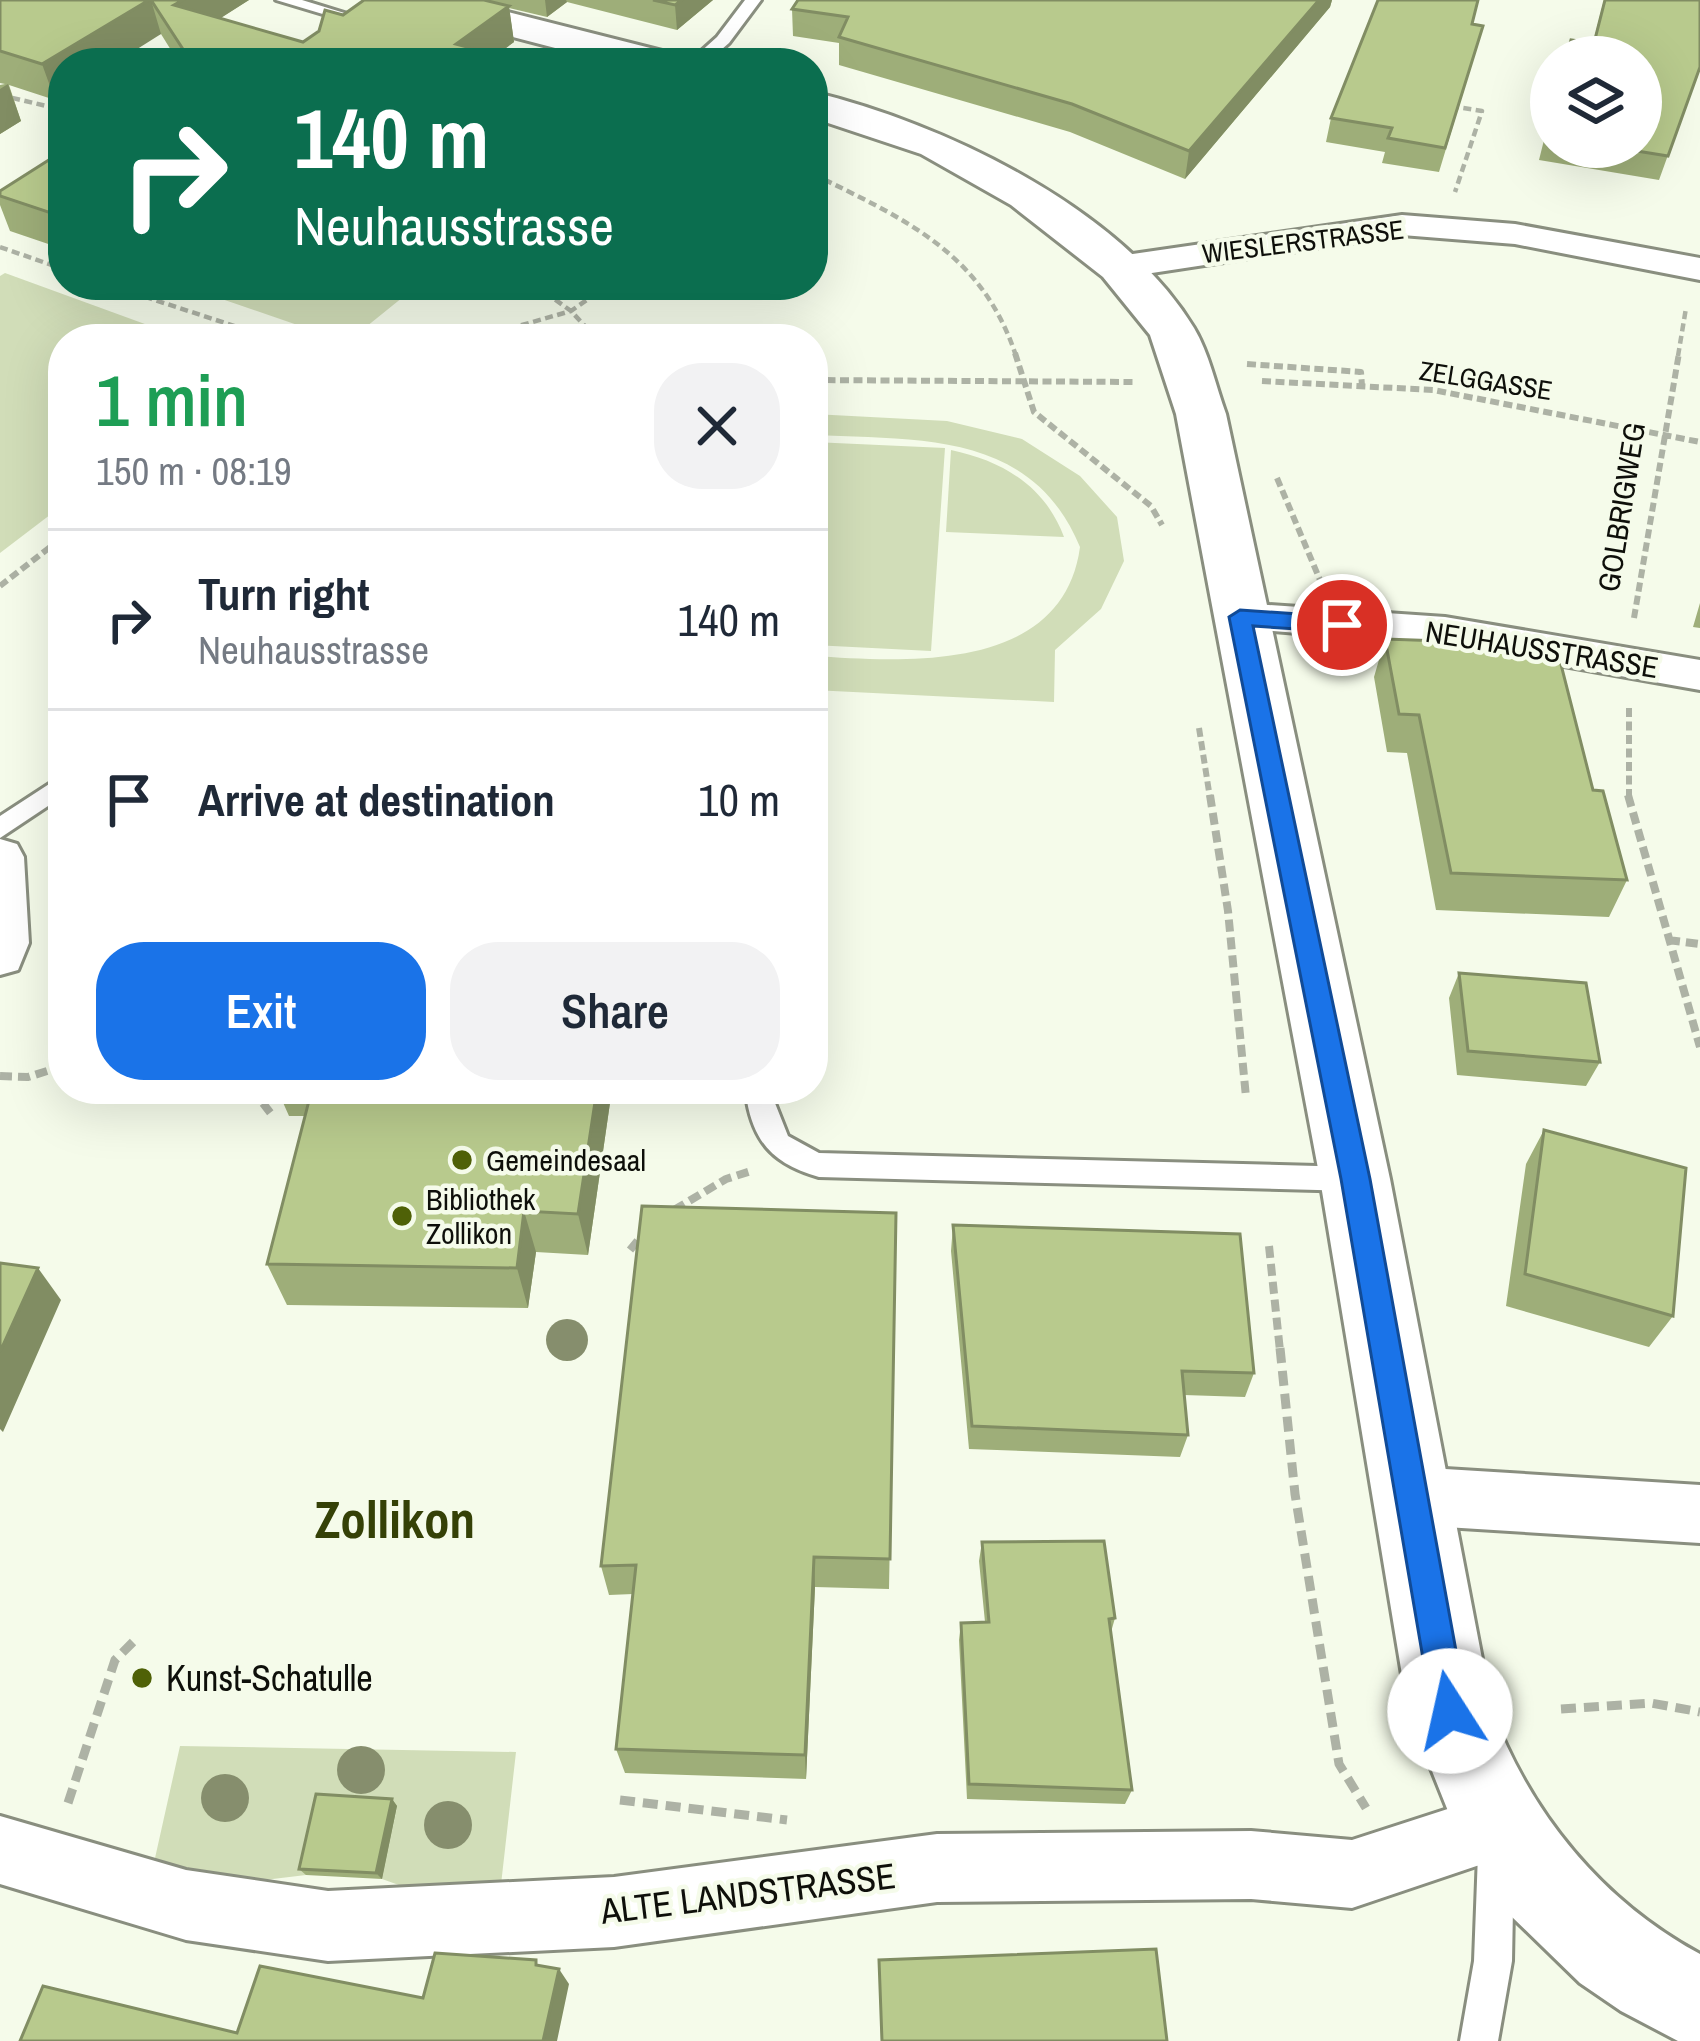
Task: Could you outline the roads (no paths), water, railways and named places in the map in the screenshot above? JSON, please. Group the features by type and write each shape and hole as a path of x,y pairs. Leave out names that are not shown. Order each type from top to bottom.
{"main road":[{"path":"441,13 594,48"},
{"path":"828,109 936,145 1026,196 1119,267 1173,332 1194,394 1355,1179 1450,1711 1471,1775 1497,1828 1577,1923 1622,1962 1697,2002"}],"street":[{"name":"WIESLERSTRASSE","path":"1119,267 1402,225 1572,242 1699,265"},
{"name":"NEUHAUSSTRASSE","path":"1240,617 1445,631 1629,659 1700,675"},
{"path":"0,857 4,943 0,956"},
{"path":"1412,1496 1700,1514"},
{"name":"ALTE LANDSTRASSE","path":"23,1859 186,1905 328,1926 614,1912 937,1868 1251,1865 1352,1874 1497,1828"}],"lane":[{"path":"284,0 384,27"},
{"path":"714,48 753,0"},
{"path":"0,829 48,795"},
{"path":"762,1104 773,1141 790,1158 819,1165 1355,1179"},
{"path":"1478,2041 1493,1960 1497,1828"}],"place":[{"name":"Gemeindesaal","path":"462,1160"},
{"name":"Bibliothek Zollikon","path":"402,1216"},
{"name":"Kunst-Schatulle","path":"142,1678"}],"district":[{"name":"Zollikon","path":"395,1519"}]}
